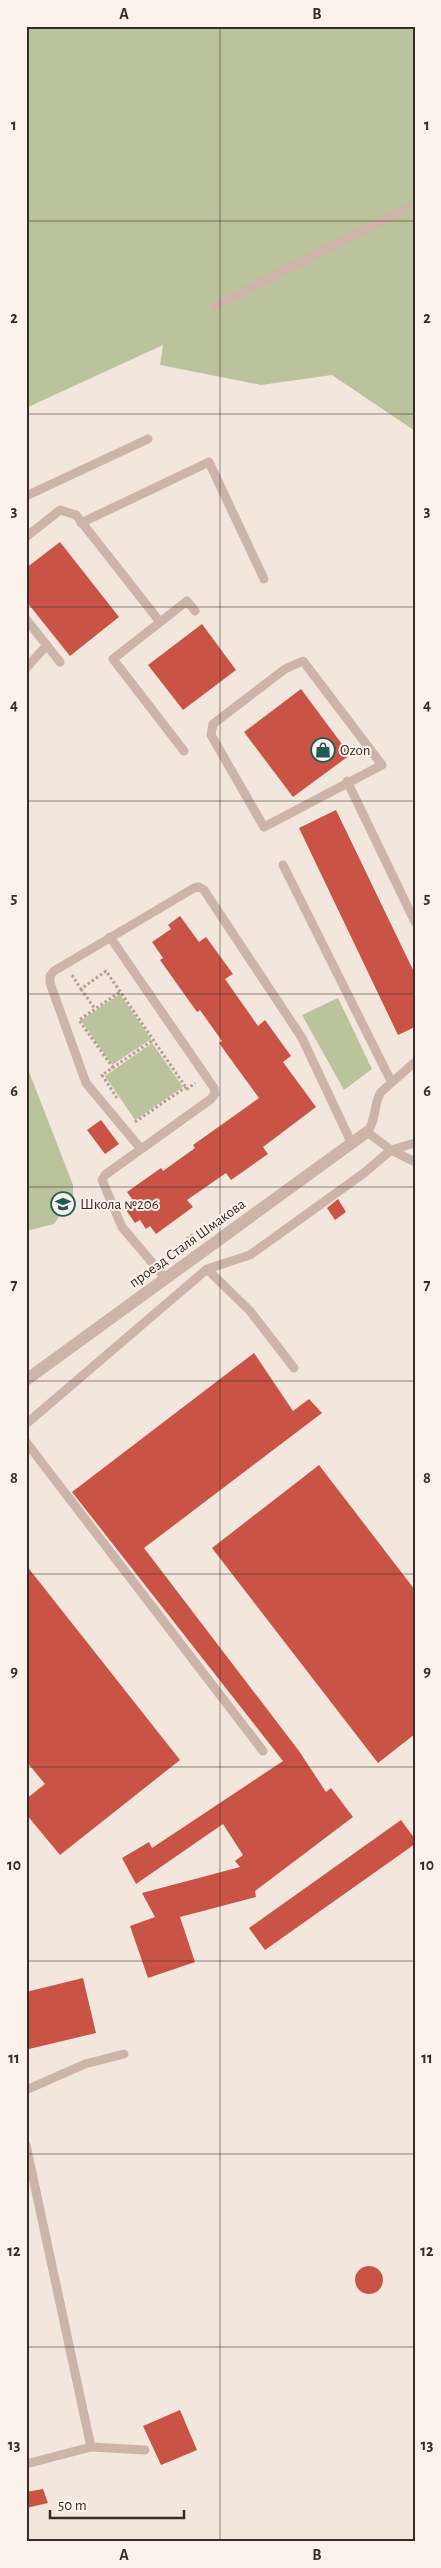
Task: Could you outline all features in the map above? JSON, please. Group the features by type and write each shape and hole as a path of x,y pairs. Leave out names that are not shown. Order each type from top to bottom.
{"street":[{"name":"проезд Сталя Шмакова","path":"26,1380 367,1132"}],"lane":[{"path":"215,306 415,204"},
{"path":"26,496 148,439"},
{"path":"81,522 209,462 264,579"},
{"path":"26,537 60,510 76,515 160,622"},
{"path":"184,752 113,658 188,601 195,611"},
{"path":"26,619 60,662"},
{"path":"26,668 46,645"},
{"path":"303,660 382,765 347,781 264,827 211,735 210,729 212,724 285,669 303,660"},
{"path":"347,781 415,922"},
{"path":"283,865 391,1081"},
{"path":"141,1150 86,1083 50,984 50,976 64,965 110,937 194,888 200,887 204,890 302,1038 352,1144"},
{"path":"110,937 206,1076 214,1088 215,1094 211,1099 105,1175 102,1185 122,1227 166,1279"},
{"path":"415,1062 391,1081 378,1097 374,1119 367,1132 391,1150 415,1162"},
{"path":"26,1424 207,1269 250,1255 364,1173 391,1150 415,1142"},
{"path":"207,1269 250,1312 294,1368"},
{"path":"26,1442 263,1751"},
{"path":"26,2090 85,2064 124,2054"},
{"path":"26,2145 91,2447"},
{"path":"26,2464 91,2447 145,2450"}],"path":[{"path":"64,965 95,1009"},
{"path":"81,989 106,971 186,1087"},
{"path":"112,1068 79,1020 120,992"},
{"path":"118,1099 102,1075 153,1040"},
{"path":"124,1130 186,1087 187,1089 206,1076"},
{"path":"129,1114 134,1122"},
{"path":"187,1239 204,1226"}],"green space":[{"path":"26,26 415,26 415,431 332,375 261,385 160,365 163,345 26,408"},
{"path":"120,994 151,1039 112,1065 81,1020"},
{"path":"338,998 372,1069 344,1090 302,1015"},
{"path":"152,1043 183,1087 135,1120 105,1076"},
{"path":"26,1064 73,1185 73,1197 54,1224 26,1231"}],"building":[{"path":"60,542 119,617 70,656 26,601 26,568"},
{"path":"202,624 236,670 183,710 148,665"},
{"path":"301,689 350,755 293,797 244,732"},
{"path":"336,810 415,974 415,1027 398,1035 299,828"},
{"path":"180,916 199,942 206,937 233,974 225,979 258,1026 265,1020 291,1056 283,1062 316,1107 263,1147 268,1154 231,1180 226,1173 187,1200 193,1207 156,1234 150,1226 146,1229 140,1220 135,1223 126,1210 135,1203 127,1192 161,1168 163,1171 195,1148 193,1145 259,1098 219,1043 222,1041 200,1010 197,1012 160,960 163,958 152,942 171,929 168,925"},
{"path":"101,1120 119,1144 105,1154 87,1130"},
{"path":"338,1199 346,1212 335,1220 327,1208"},
{"path":"254,1353 293,1411 309,1399 322,1413 144,1548 299,1751 326,1792 331,1788 353,1817 255,1891 256,1897 180,1917 195,1962 148,1978 130,1926 155,1917 142,1893 240,1867 235,1861 243,1855 223,1824 136,1884 122,1858 149,1842 152,1848 283,1761 72,1492"},
{"path":"319,1465 415,1590 415,1734 378,1763 212,1548"},
{"path":"26,1565 180,1760 60,1855 26,1814 26,1799 45,1784 26,1761"},
{"path":"401,1820 415,1839 415,1844 265,1950 249,1928"},
{"path":"83,1978 96,2033 29,2049 26,2035 26,1992"},
{"path":"369,2266 379,2270 383,2280 379,2290 369,2294 359,2290 355,2280 359,2270"},
{"path":"180,2410 197,2450 161,2465 143,2426"},
{"path":"43,2489 48,2503 26,2508 26,2492"}],"place":[{"name":"Ozon","path":"323,750"},
{"name":"Школа №206","path":"63,1204"}]}
